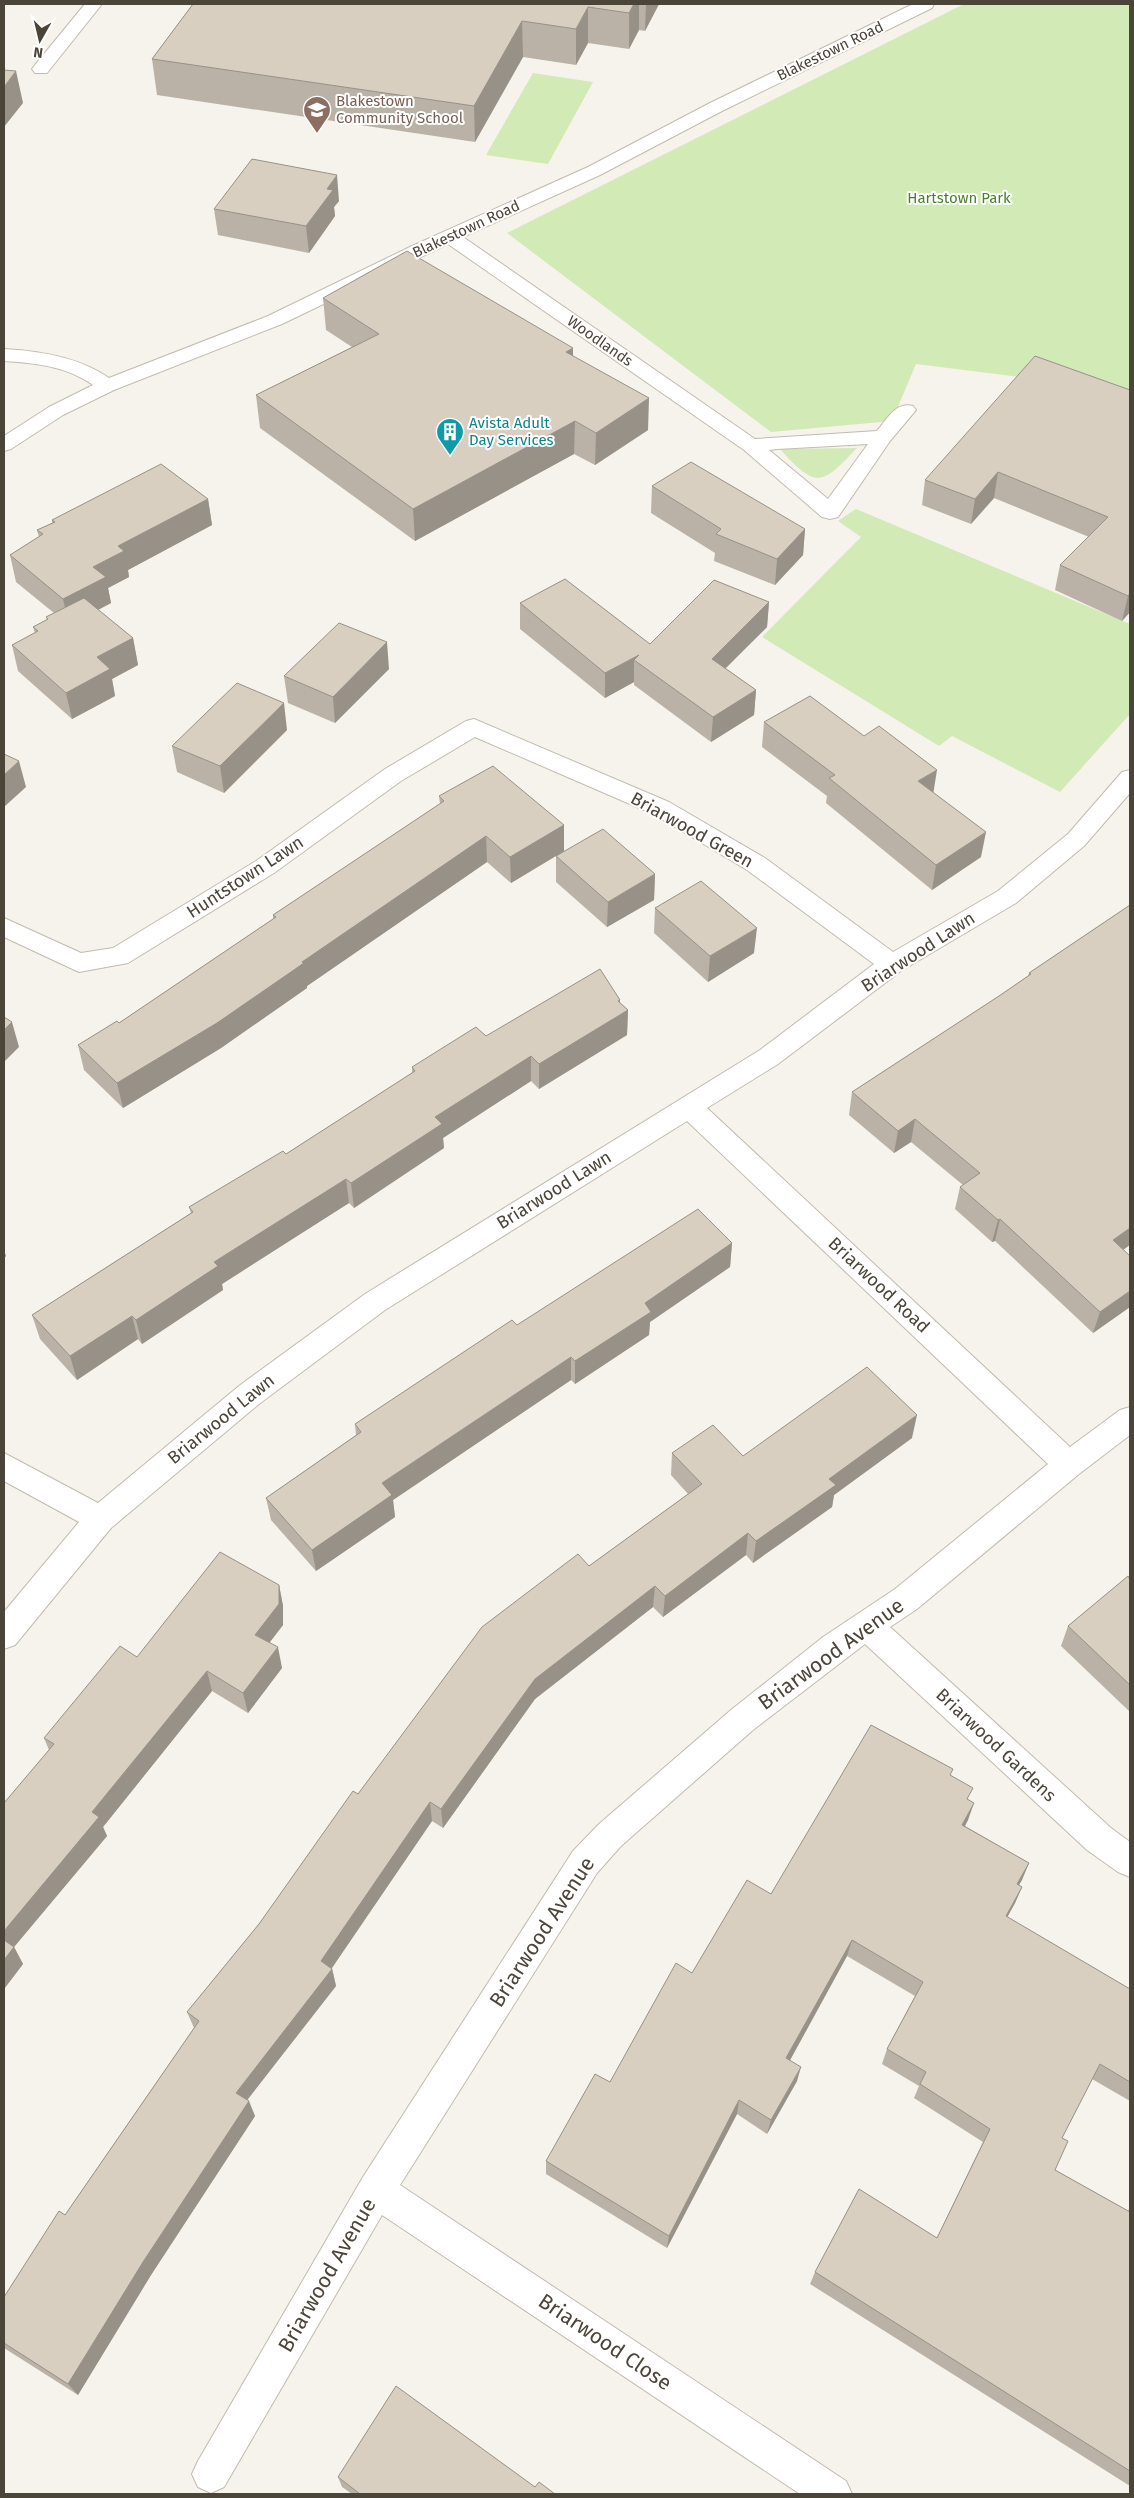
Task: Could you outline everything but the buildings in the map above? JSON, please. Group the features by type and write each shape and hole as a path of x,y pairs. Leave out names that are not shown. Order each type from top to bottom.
{"street":[{"path":"41,69 94,4"},
{"name":"Blakestown Road","path":"4,445 56,411 107,386 275,320 448,236 594,171 926,4"},
{"name":"Woodlands","path":"448,236 751,446 830,512 883,438 906,410"},
{"path":"4,355 35,357 71,366 91,373 107,386"},
{"path":"751,446 786,442 883,438"},
{"name":"Huntstown Lawn","path":"4,928 79,963 119,956 265,867 393,775 474,728"},
{"name":"Briarwood Green","path":"474,728 661,808 756,864 892,964"},
{"name":"Briarwood Lawn","path":"4,1635 100,1519 249,1395 375,1302 769,1057 892,964 1007,897 1076,840 1130,778"},
{"name":"Briarwood Road","path":"688,1106 1069,1465"},
{"name":"Briarwood Avenue","path":"211,2474 376,2190 585,1862 610,1835 742,1720 866,1624 906,1599 1069,1465 1130,1419"},
{"path":"4,1466 100,1519"},
{"name":"Briarwood Gardens","path":"866,1624 1099,1839 1130,1861"},
{"name":"Briarwood Close","path":"376,2190 833,2494"}],"green space":[{"name":"Hartstown Park","path":"964,4 1130,4 1130,391 916,364 892,421 771,432 507,233"},
{"path":"533,73 593,82 548,164 486,155"},
{"path":"857,448 835,470 826,476 818,478 802,471 780,449"},
{"path":"856,509 1130,624 1130,714 1060,792 952,736 939,746 762,637 861,537 838,521"}],"place":[{"name":"Blakestown Community School","path":"317,134"},
{"name":"Avista Adult Day Services","path":"450,456"}]}
